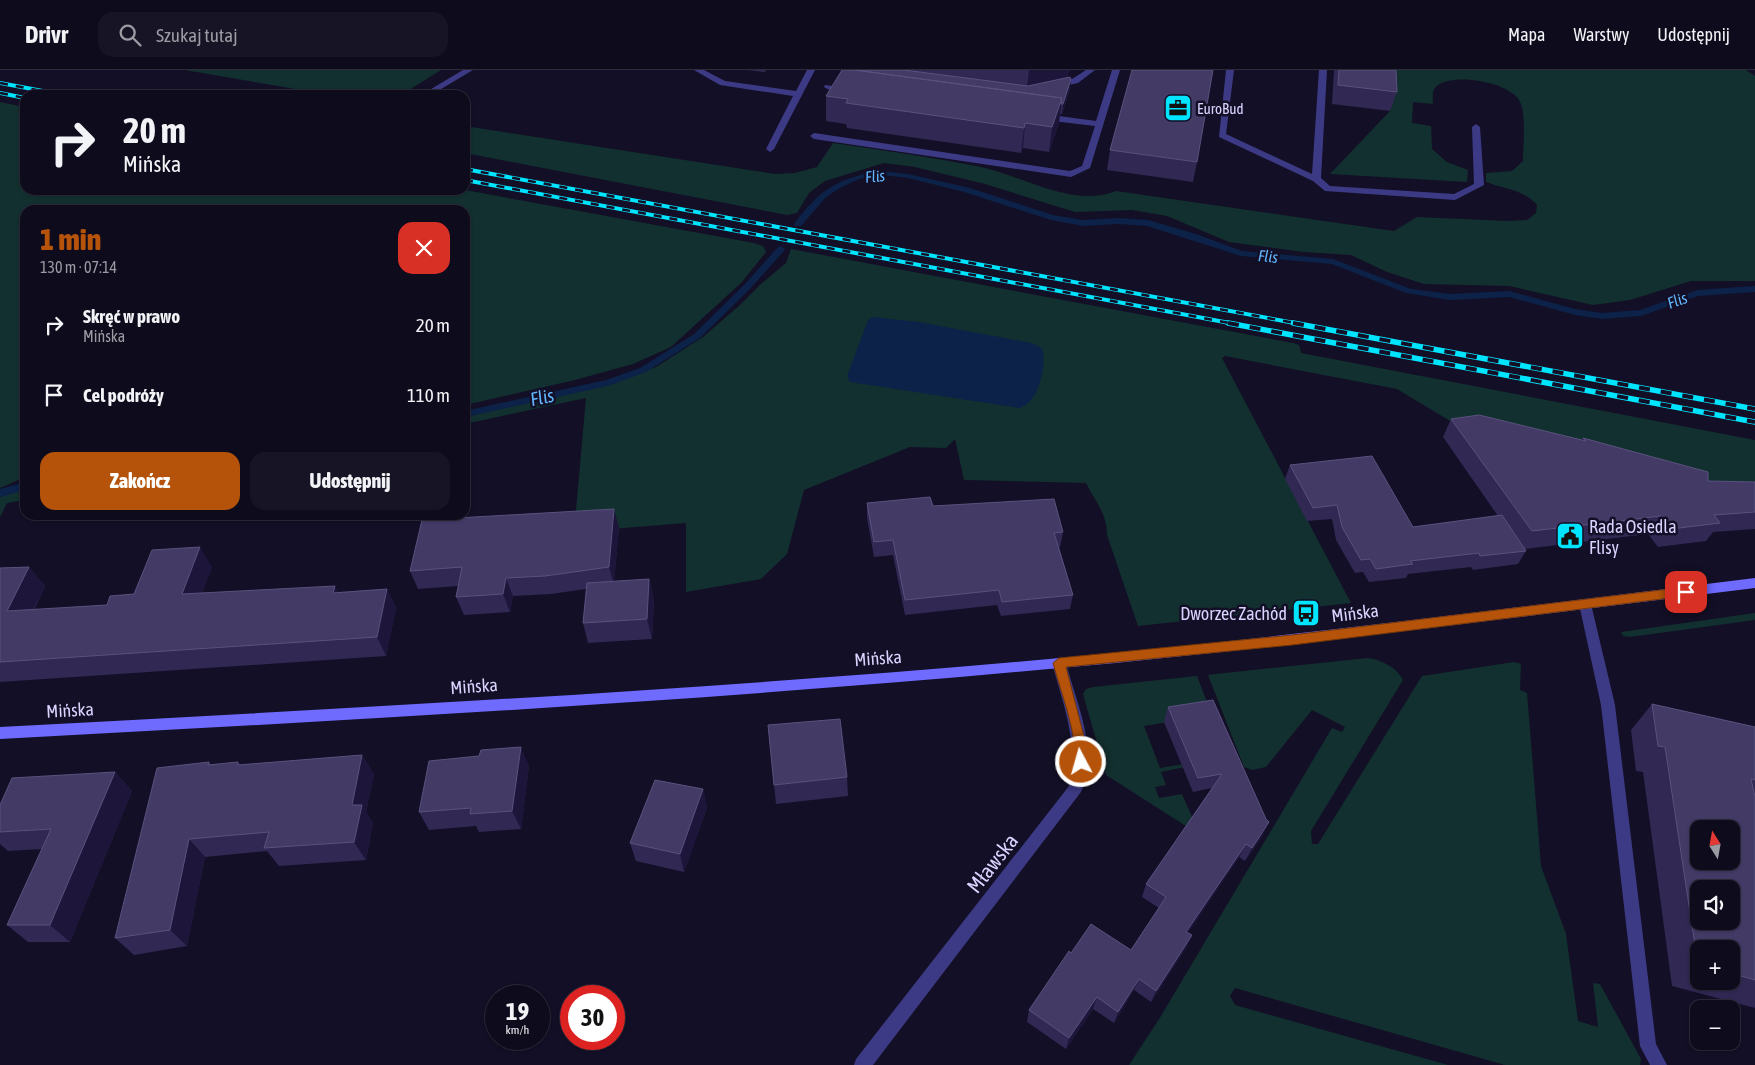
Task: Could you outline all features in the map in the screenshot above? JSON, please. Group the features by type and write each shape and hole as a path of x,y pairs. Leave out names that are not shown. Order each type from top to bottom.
{"street":[{"path":"434,90 469,70"},
{"path":"698,70 723,84 798,94"},
{"path":"770,149 811,70"},
{"path":"1046,88 1076,81 1091,70"},
{"path":"814,136 1071,174 1086,168 1116,70"},
{"path":"1230,70 1222,136 1316,179 1328,189 1455,197 1479,185 1476,127"},
{"path":"1316,179 1323,70"},
{"path":"828,87 857,91"},
{"path":"1030,115 1098,124"},
{"name":"Mińska","path":"0,733 677,692 1059,663 1292,640 1755,583"},
{"path":"1585,604 1608,705 1648,1046 1659,1065"},
{"name":"Mławska","path":"862,1065 1076,788 1081,773 1082,752 1059,663"}],"green space":[{"path":"185,70 441,70 409,90 301,90"},
{"path":"1389,70 1746,70 1755,76 1755,281 1691,281 1630,300 1593,305 1509,286 1424,284 1387,272 1351,255 1304,252 1229,242 1167,216 1132,210 1075,212 985,184 915,167 884,163 825,181 809,193 797,213 787,215 470,154 470,127 775,174 795,173 817,167 833,143 976,166 1046,188 1082,196 1116,191 1394,231 1417,217 1508,221 1527,220 1536,213 1537,205 1526,196 1486,182 1486,173 1512,171 1523,161 1524,124 1523,110 1516,96 1496,85 1482,82 1456,80 1445,82 1434,90 1433,104 1413,102 1412,123 1431,126 1432,149 1447,162 1468,170 1467,182 1330,174 1390,111"},
{"path":"0,102 20,106 20,195 470,195 470,191 754,243 763,246 766,252 742,282 671,347 633,364 575,380 470,404 470,205 20,205 20,479 0,488"},
{"path":"791,249 1293,343 1299,345 1301,353 1755,440 1755,497 1470,433 1397,389 1225,356 1222,358 1351,603 1138,626 1107,535 1103,514 1086,483 964,480 955,439 946,448 910,447 804,490 787,554 761,579 686,592 686,523 574,532 586,398 470,423 470,416 607,385 656,367 703,337 786,263"},
{"path":"20,491 20,501 7,503 0,517 0,497"},
{"path":"1755,613 1755,620 1630,637 1623,636 1621,632"},
{"path":"1368,658 1388,665 1400,675 1403,680 1311,831 1312,844 1318,844 1422,676 1514,662 1521,664 1520,690 1527,693 1541,866 1566,934 1578,1021 1598,1027 1593,983 1600,984 1641,1059 1640,1065 1505,1065 1235,988 1230,996 1235,1005 1448,1065 1129,1065 1161,1016 1332,728 1342,732 1345,727 1312,710 1266,767 1252,770 1244,767 1208,675"},
{"path":"1197,676 1212,715 1144,726 1160,768 1184,764 1185,767 1161,772 1166,785 1155,787 1159,798 1182,794 1200,835 1106,775 1083,694 1086,689 1093,687"}],"water":[{"path":"873,317 919,322 1032,343 1042,348 1043,355 1042,373 1037,391 1027,404 1020,408 850,382 847,376 868,320"}],"building":[{"path":"842,70 855,70 1062,98 1052,127 1025,123 1024,128 846,103 848,99 826,96"},
{"path":"855,70 904,70 1028,86 1070,77 1071,79 1063,104 1061,104 1062,98"},
{"path":"1132,70 1213,70 1197,162 1110,150"},
{"path":"1339,70 1396,70 1397,92 1338,85"},
{"path":"1479,415 1586,441 1583,438 1708,472 1708,481 1755,482 1755,512 1714,515 1720,523 1671,529 1661,516 1532,531 1451,419"},
{"path":"1372,456 1413,527 1502,515 1526,551 1480,556 1479,553 1410,561 1413,564 1376,569 1370,559 1361,560 1342,527 1337,505 1313,508 1290,465"},
{"path":"930,497 933,506 1054,499 1063,532 1054,533 1073,595 1002,602 999,590 905,600 893,540 874,542 867,503"},
{"path":"614,509 609,567 545,576 506,578 503,594 456,597 462,567 410,571 422,520 470,520 470,517"},
{"path":"200,547 182,594 335,586 333,593 387,589 377,637 0,662 0,568 29,567 7,611 107,605 110,596 134,594 152,550"},
{"path":"649,579 647,619 583,623 587,583"},
{"path":"1213,700 1269,822 1252,848 1246,844 1186,932 1192,935 1156,991 1139,979 1118,1012 1097,997 1069,1038 1029,1010 1069,951 1071,953 1091,924 1131,950 1166,897 1146,884 1222,774 1198,778 1168,707"},
{"path":"1652,704 1755,727 1755,780 1751,779 1755,797 1755,980 1740,976 1740,940 1694,940 1693,930 1740,930 1740,880 1690,880 1690,912 1665,747 1658,746"},
{"path":"840,719 847,777 774,785 768,725"},
{"path":"521,747 512,811 470,814 471,808 419,812 429,761 479,756 481,750"},
{"path":"362,755 352,805 362,805 354,842 264,848 269,832 189,839 170,930 115,938 157,768 209,762 208,765 238,762 238,765"},
{"path":"115,772 50,925 7,925 51,829 0,832 0,805 12,778"},
{"path":"655,780 703,789 680,854 630,843"}],"waterway":[{"name":"Flis","path":"798,224 823,195 837,186 857,177 881,173 908,176 967,190 1051,217 1083,223 1119,221 1148,223 1241,253 1333,262 1409,291 1450,297 1509,294 1575,312 1602,316 1641,313 1697,293 1755,289"},
{"name":"Flis","path":"470,413 608,383 643,370 697,336 747,287 781,249"},
{"name":"Flis","path":"0,493 20,487"}],"railway":[{"path":"0,83 37,90"},
{"path":"0,93 20,97"},
{"path":"470,170 1300,324"},
{"path":"470,181 1235,324"},
{"path":"1228,323 1755,422"},
{"path":"1293,323 1755,409"}],"place":[{"name":"EuroBud","path":"1178,108"},
{"name":"Rada Osiedla Flisy","path":"1570,536"},
{"name":"Dworzec Zachód","path":"1306,613"}],"route":[{"path":"1081,762 1082,752 1078,733 1059,663 1292,640 1686,592"}]}
